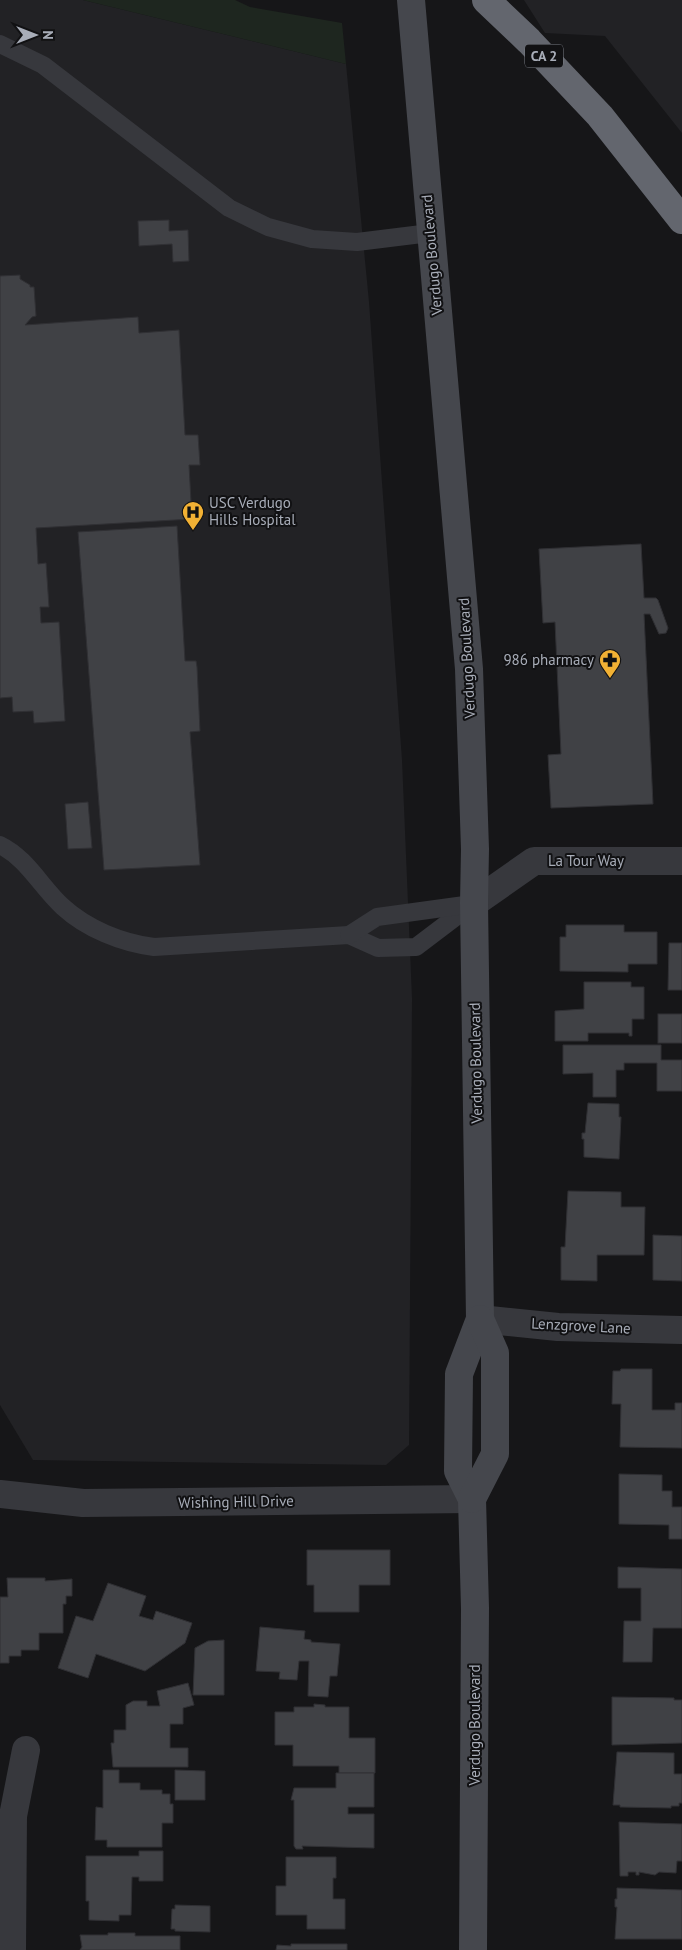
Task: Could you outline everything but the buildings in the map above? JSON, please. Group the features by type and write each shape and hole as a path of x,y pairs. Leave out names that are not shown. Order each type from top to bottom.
{"highway":[{"name":"CA 2","path":"486,0 529,41 600,116 682,220"}],"main road":[{"name":"Verdugo Boulevard","path":"411,0 469,669 475,848 474,903 480,1319 459,1374 458,1471 472,1499 475,1608 473,1950"},
{"name":"Verdugo Boulevard","path":"472,1499 495,1454 495,1353 480,1319"}],"street":[{"name":"La Tour Way","path":"474,903 534,861 682,861"},
{"name":"Lenzgrove Lane","path":"480,1319 558,1327 682,1330"},
{"name":"Wishing Hill Drive","path":"0,1494 83,1503 472,1499"},
{"path":"12,1950 13,1816 26,1750"}],"lane":[{"path":"0,44 43,65 229,208 268,227 312,239 357,242 430,233"},
{"path":"0,845 14,852 63,908 105,934 129,944 154,947 349,935 378,948 416,948 474,903"},
{"path":"349,935 377,917 474,903"}],"shaded area":[{"name":"USC Verdugo Hills Hospital","path":"0,0 83,0 346,64 369,302 402,760 412,998 409,1445 386,1465 33,1460 0,1405"},
{"path":"83,0 235,0 250,7 342,23 346,64"},
{"path":"524,0 682,0 682,133 605,36 545,33"}],"place":[{"name":"USC Verdugo Hills Hospital","path":"193,531"},
{"name":"986 pharmacy","path":"610,679"}]}
